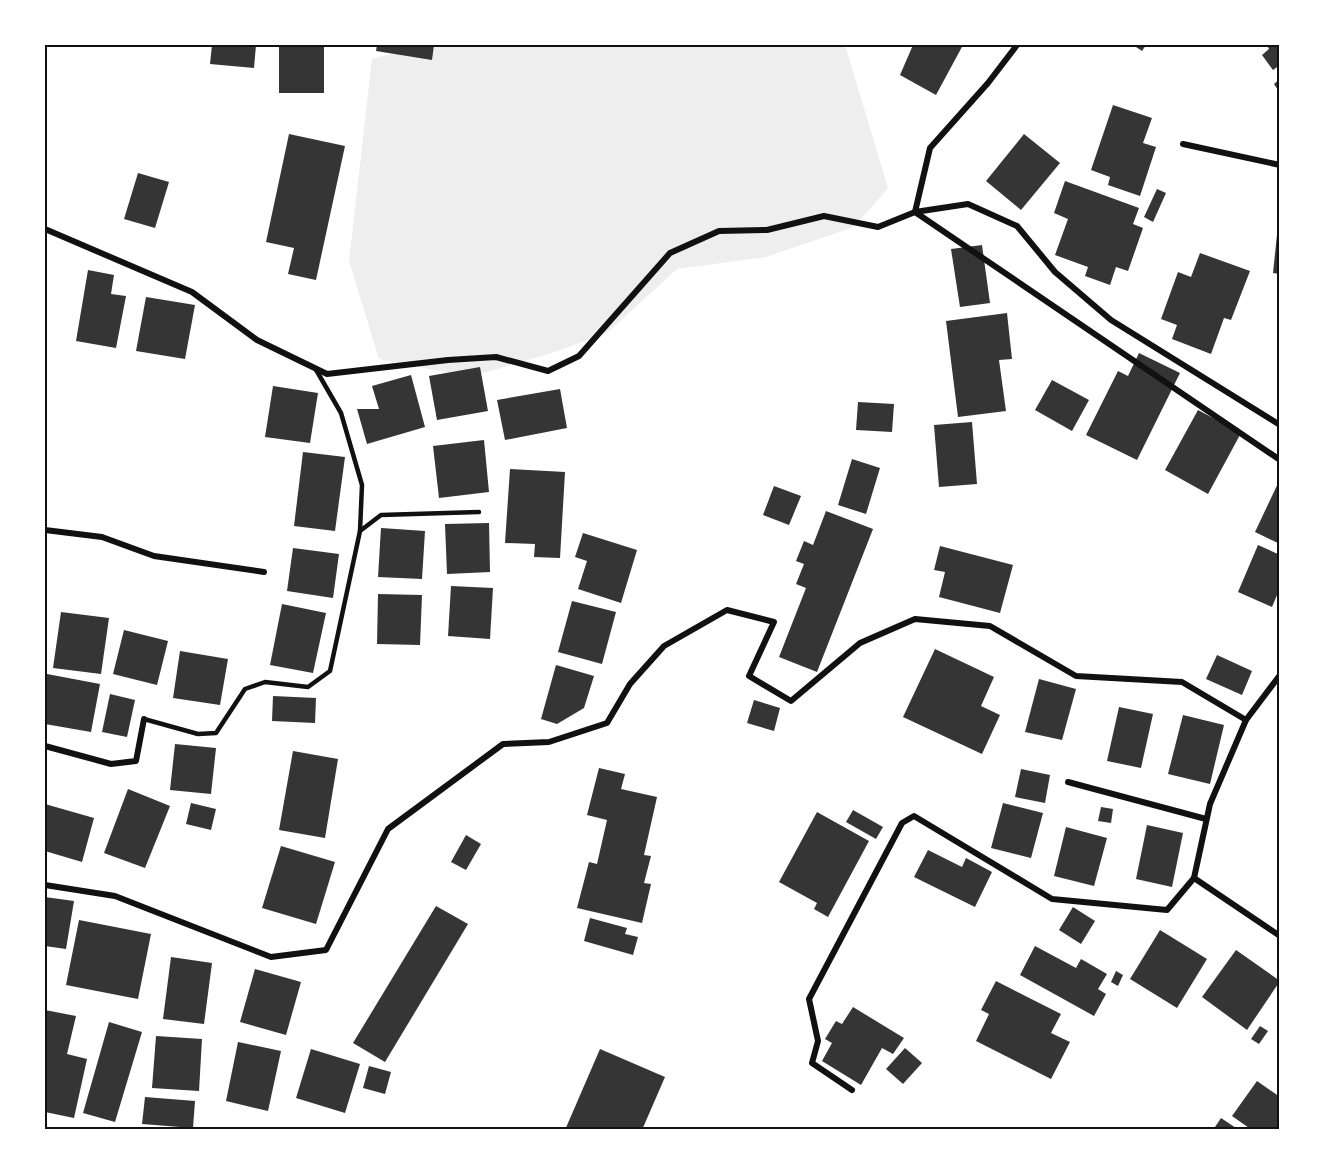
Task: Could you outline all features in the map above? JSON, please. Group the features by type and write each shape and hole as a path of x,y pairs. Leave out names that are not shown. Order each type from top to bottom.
{"street":[{"path":"915,212 930,147 988,83 1017,45"},
{"path":"1183,144 1280,165"},
{"path":"45,229 192,292 257,340 327,374 448,360 496,357 548,371 579,356 670,253 718,231 767,230 824,216 878,227 915,212 968,204 1017,226 1055,272 1111,320 1280,425"},
{"path":"915,212 1280,460"},
{"path":"45,530 102,537 154,556 264,572"},
{"path":"45,885 115,896 271,957 326,950 388,829 503,744 549,742 607,723 630,684 664,646 727,610 774,621 749,676 791,701 860,644 915,620 990,626 1076,676 1182,682 1246,720"},
{"path":"852,1090 812,1063 818,1041 809,999 902,823 914,816 1052,899 1167,910 1194,879 1209,804 1246,720 1280,675"},
{"path":"45,746 111,764 136,761 144,719"},
{"path":"1068,782 1206,819"},
{"path":"1194,879 1280,936"}],"lane":[{"path":"144,719 198,734 216,734 245,689 264,682 308,687 330,671 360,531 362,485 341,413 315,368"},
{"path":"360,531 381,515 479,512"}],"shaded area":[{"path":"423,45 845,45 888,188 854,227 766,257 677,269 607,333 552,353 469,377 379,359 349,261 372,59"}],"building":[{"path":"212,45 256,45 254,68 210,64"},
{"path":"279,45 324,45 324,93 279,93"},
{"path":"377,45 434,45 432,60 376,51"},
{"path":"913,45 963,45 936,95 900,75"},
{"path":"1133,45 1146,45 1142,51"},
{"path":"1267,45 1280,45 1280,65 1273,70 1262,55 1269,49"},
{"path":"1280,79 1280,93 1274,84"},
{"path":"1113,105 1152,118 1143,143 1156,147 1140,196 1108,185 1110,177 1091,170"},
{"path":"289,134 345,146 316,280 288,274 294,248 266,242"},
{"path":"1024,134 1060,163 1021,210 986,181"},
{"path":"138,173 169,182 155,228 124,219"},
{"path":"1065,181 1139,208 1133,224 1143,228 1128,271 1116,267 1110,285 1085,276 1088,267 1055,255 1068,219 1054,213"},
{"path":"1157,189 1166,193 1153,222 1144,217"},
{"path":"1278,225 1280,225 1280,274 1273,273"},
{"path":"982,245 990,303 960,307 951,249"},
{"path":"1200,253 1250,271 1231,320 1224,318 1211,354 1172,339 1177,325 1161,319 1178,272 1191,277"},
{"path":"88,270 114,275 111,294 126,296 116,348 76,341"},
{"path":"146,297 195,305 185,359 136,351"},
{"path":"1007,313 1012,359 999,360 1006,411 958,417 946,321"},
{"path":"1139,353 1180,373 1137,460 1086,435 1118,371 1128,376"},
{"path":"480,367 488,411 437,420 429,376"},
{"path":"411,375 425,427 367,444 357,409 379,409 372,386"},
{"path":"1052,380 1089,400 1072,431 1035,410"},
{"path":"273,386 318,393 310,443 265,437"},
{"path":"560,389 567,428 505,440 497,400"},
{"path":"858,402 894,404 892,432 856,430"},
{"path":"1198,410 1241,433 1208,494 1165,470"},
{"path":"972,422 977,484 939,487 934,425"},
{"path":"484,440 489,492 439,498 433,446"},
{"path":"303,452 345,457 335,531 294,526"},
{"path":"852,459 880,468 866,514 838,505"},
{"path":"510,469 565,472 560,558 534,557 535,544 505,543"},
{"path":"1280,479 1280,544 1255,532"},
{"path":"774,486 801,496 789,525 763,515"},
{"path":"826,511 873,529 817,672 779,657 806,588 796,584 804,564 796,561 804,541 813,545"},
{"path":"489,523 490,572 447,574 445,524"},
{"path":"381,528 425,531 422,579 378,577"},
{"path":"583,533 637,550 621,603 578,589 587,561 575,557"},
{"path":"1258,545 1280,555 1280,588 1272,607 1238,592"},
{"path":"940,546 1013,565 1000,613 939,597 945,572 934,570"},
{"path":"293,548 339,554 333,598 287,591"},
{"path":"451,586 493,588 490,639 448,636"},
{"path":"378,594 422,595 420,645 377,644"},
{"path":"572,601 616,612 602,664 558,652"},
{"path":"282,604 326,613 313,673 270,665"},
{"path":"61,612 109,618 101,674 53,668"},
{"path":"124,630 168,641 157,685 113,674"},
{"path":"935,649 994,677 981,706 1000,715 982,754 903,717"},
{"path":"180,651 228,659 220,705 173,698"},
{"path":"1217,655 1252,671 1242,695 1206,679"},
{"path":"556,665 594,676 584,708 557,724 541,719"},
{"path":"47,674 100,684 91,732 45,724"},
{"path":"1039,679 1076,689 1062,740 1025,732"},
{"path":"110,694 135,700 127,737 102,732"},
{"path":"273,696 316,698 315,723 272,721"},
{"path":"754,700 780,708 774,731 747,723"},
{"path":"1119,707 1153,714 1141,768 1107,761"},
{"path":"1183,715 1224,725 1210,784 1168,774"},
{"path":"175,744 216,748 211,794 170,790"},
{"path":"293,751 338,759 325,838 279,830"},
{"path":"599,768 625,774 621,789 657,797 644,855 651,856 644,883 651,884 642,923 577,908 589,862 597,864 607,820 587,815"},
{"path":"1021,769 1050,775 1045,803 1015,797"},
{"path":"128,789 170,806 145,868 104,853"},
{"path":"191,803 216,809 211,830 186,824"},
{"path":"1003,803 1043,813 1031,858 991,848"},
{"path":"45,804 94,818 82,862 45,851"},
{"path":"1101,807 1113,809 1111,823 1098,821"},
{"path":"853,810 883,827 876,839 846,822"},
{"path":"817,812 869,841 828,917 814,909 817,903 779,882"},
{"path":"1147,825 1183,833 1172,887 1136,879"},
{"path":"1066,827 1107,838 1094,886 1054,876"},
{"path":"466,835 481,844 466,870 451,862"},
{"path":"281,846 335,862 316,924 262,908"},
{"path":"928,850 962,867 966,858 992,872 975,907 914,877"},
{"path":"45,897 74,901 66,949 45,946"},
{"path":"436,906 468,924 385,1062 353,1043"},
{"path":"1073,907 1095,921 1081,944 1059,930"},
{"path":"590,918 627,928 625,934 638,937 633,955 584,941"},
{"path":"79,920 151,934 138,999 66,985"},
{"path":"1160,930 1207,959 1177,1008 1130,979"},
{"path":"1035,946 1076,968 1081,959 1107,974 1098,989 1106,994 1094,1016 1020,975"},
{"path":"1236,950 1280,981 1247,1030 1202,997"},
{"path":"171,957 212,963 204,1024 163,1019"},
{"path":"255,969 301,982 286,1035 240,1022"},
{"path":"1116,971 1123,975 1118,986 1111,982"},
{"path":"996,981 1061,1014 1051,1033 1070,1042 1051,1079 976,1041 989,1014 981,1010"},
{"path":"853,1007 904,1038 893,1054 882,1048 861,1085 822,1061 832,1043 825,1039 836,1021 842,1024"},
{"path":"45,1010 76,1016 67,1054 87,1059 74,1118 45,1112"},
{"path":"109,1022 142,1032 115,1122 83,1113"},
{"path":"1260,1026 1268,1031 1259,1044 1251,1039"},
{"path":"156,1036 202,1039 199,1091 152,1088"},
{"path":"238,1042 281,1051 268,1111 226,1101"},
{"path":"905,1048 922,1063 903,1084 886,1069"},
{"path":"311,1049 360,1064 345,1113 296,1098"},
{"path":"600,1049 665,1077 642,1130 565,1130"},
{"path":"369,1066 391,1072 385,1094 363,1088"},
{"path":"1257,1081 1280,1097 1280,1130 1252,1130 1232,1116"},
{"path":"145,1097 195,1101 193,1128 142,1124"},
{"path":"1221,1118 1239,1130 1213,1130"}]}
